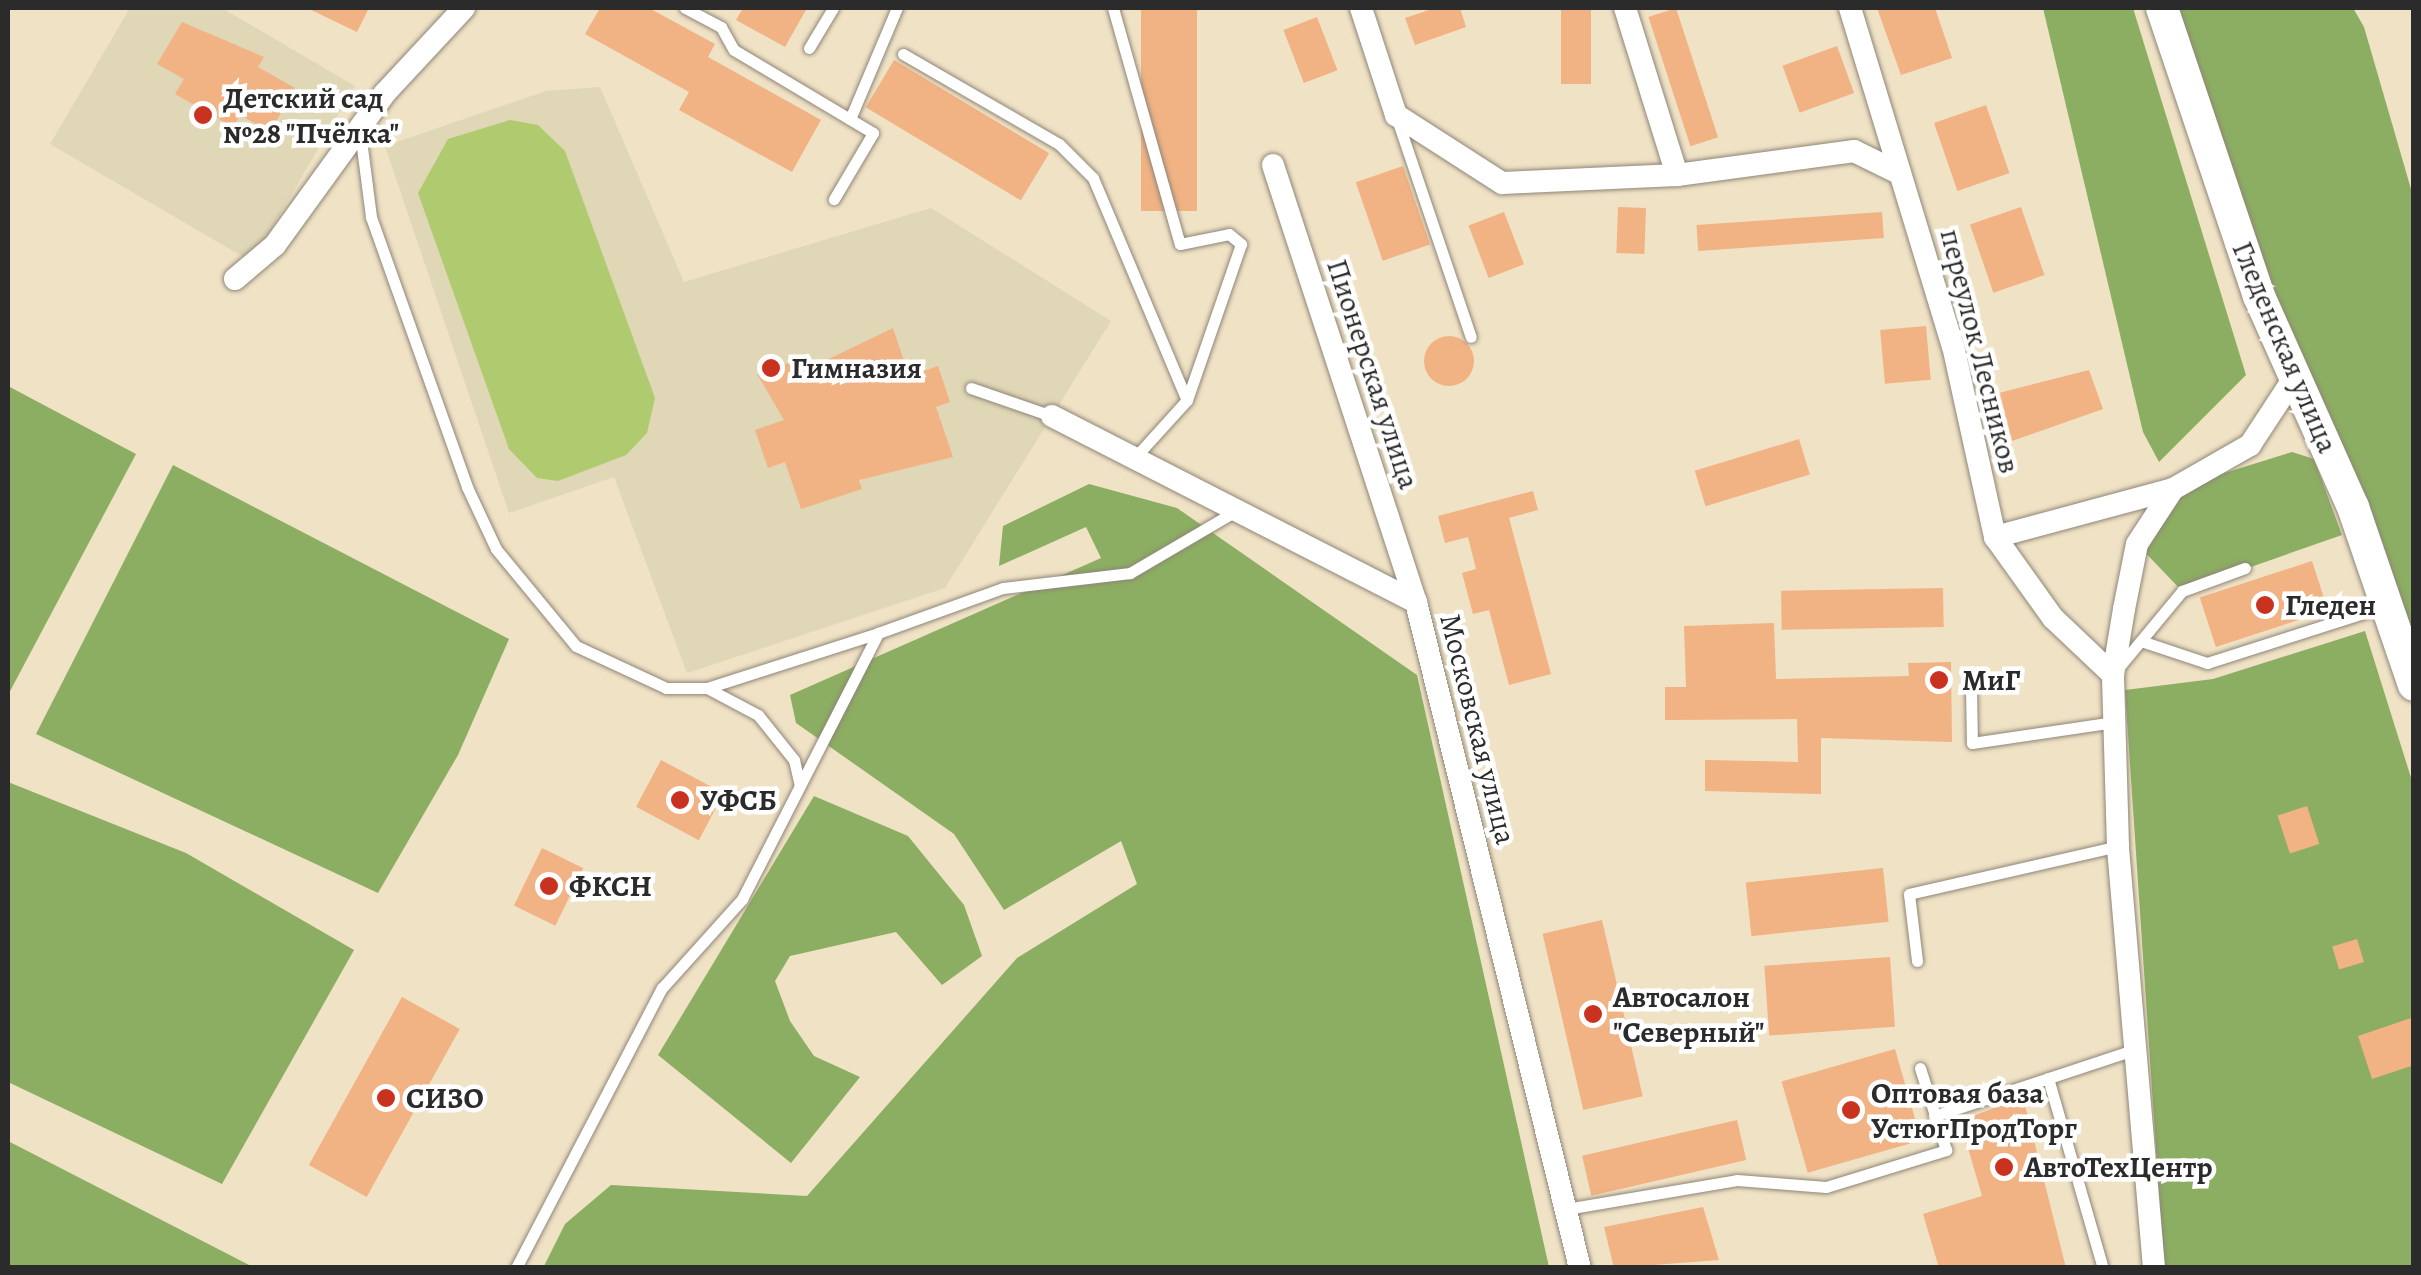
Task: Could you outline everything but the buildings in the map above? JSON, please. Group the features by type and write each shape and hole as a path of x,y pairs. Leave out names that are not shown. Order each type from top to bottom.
{"main road":[{"name":"Гледенская улица","path":"2162,8 2258,296 2298,372 2414,686"}],"street":[{"path":"235,278 275,245 360,128 464,8"},
{"path":"1361,8 1396,115 1502,182 1677,175 1854,151 1899,173"},
{"path":"1625,8 1677,175"},
{"name":"переулок Лесников","path":"1850,8 1953,346 1995,537 2054,618 2113,674"},
{"name":"Пионерская улица","path":"1274,165 1416,602"},
{"path":"1995,537 2173,488 2250,445 2298,372"},
{"name":"Московская улица","path":"1052,416 1139,453 1235,511 1416,602 1580,1268"},
{"path":"2154,1268 2118,846 2113,674 2137,544 2173,488"}],"lane":[{"path":"684,8 721,27 734,50 872,133 834,199"},
{"path":"808,48 832,8"},
{"path":"850,119 897,8"},
{"path":"1113,8 1180,244 1229,234 1241,244 1187,400 1139,453"},
{"path":"903,54 1059,144 1093,178 1187,400"},
{"path":"1396,115 1471,338"},
{"path":"360,128 371,217 496,549 576,646 666,688 706,688 1004,588 1130,573 1235,511"},
{"path":"971,388 1052,416"},
{"path":"2113,674 2182,591 2245,568"},
{"path":"2140,641 2207,663 2386,605"},
{"path":"516,1268 662,988 742,899 878,633"},
{"path":"706,688 758,715 794,760 800,785"},
{"path":"1971,688 1972,742 2114,722"},
{"path":"1917,962 1908,894 2118,846"},
{"path":"1934,1116 2137,1049"},
{"path":"1566,1209 1737,1180 1826,1187 1946,1150 1920,1068"},
{"path":"2048,1078 2103,1268"}],"shaded area":[{"name":"Детский сад №28 \"Пчёлка\"","path":"130,8 222,8 355,86 252,262 50,144"},
{"name":"Гимназия","path":"600,87 684,282 931,208 1111,321 945,588 687,673 614,477 509,513 385,146 546,91"}],"green space":[{"path":"2043,8 2133,8 2246,375 2159,462 2143,432"},
{"path":"2162,8 2353,8 2364,27 2413,196 2413,675"},
{"path":"510,120 538,125 565,151 655,398 647,433 626,455 558,481 537,478 509,449 418,193 448,139"},
{"path":"8,386 136,454 8,695"},
{"path":"2292,452 2314,459 2342,535 2182,591 2137,544 2173,489"},
{"path":"173,465 509,639 458,755 378,893 36,734"},
{"path":"1089,484 1177,508 1417,675 1549,1267 543,1268 565,1224 611,1185 807,1196 1017,958 1137,884 1121,841 1004,910 954,834 796,723 790,695 1101,558 1086,527 999,566 1003,526"},
{"path":"2365,631 2413,784 2413,1267 2164,1267 2125,690 2213,679"},
{"path":"8,782 186,853 354,950 222,1184 8,1082"},
{"path":"814,796 908,836 964,905 982,956 942,985 896,932 790,956 775,981 790,1021 814,1056 860,1077 791,1163 658,1055"},
{"path":"8,1141 253,1267 8,1267"}],"place":[{"name":"Детский сад №28 \"Пчёлка\"","path":"203,115"},
{"name":"Гимназия","path":"771,368"},
{"name":"Гледен","path":"2265,605"},
{"name":"МиГ","path":"1939,680"},
{"name":"УФСБ","path":"680,800"},
{"name":"ФКСН","path":"549,886"},
{"name":"Автосалон \"Северный\"","path":"1593,1014"},
{"name":"СИЗО","path":"386,1098"},
{"name":"Оптовая база УстюгПродТорг","path":"1851,1110"},
{"name":"АвтоТехЦентр","path":"2004,1167"}]}
